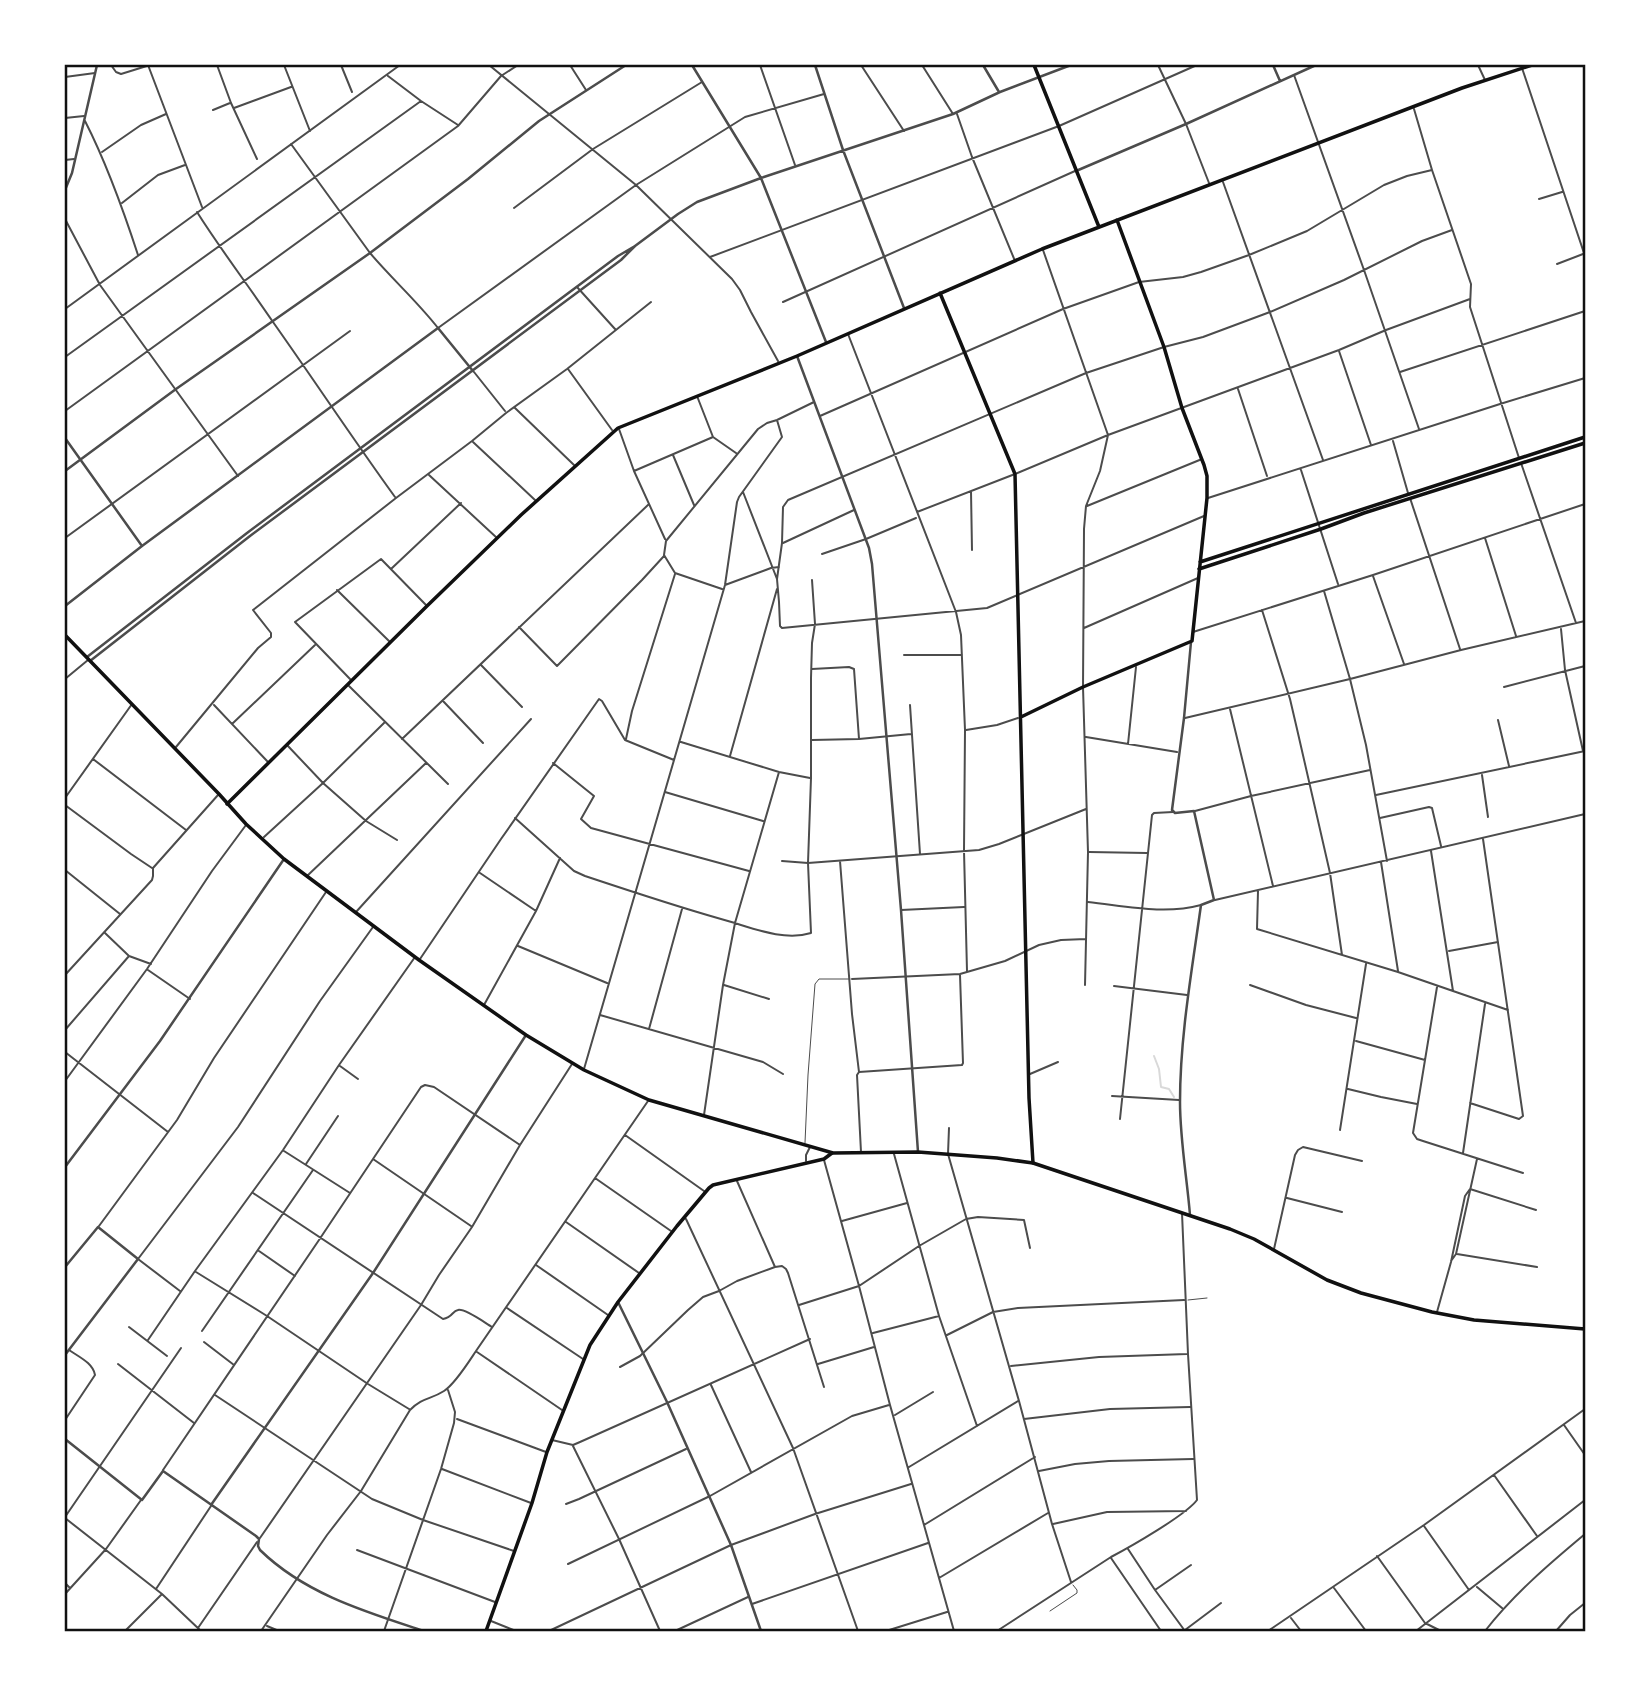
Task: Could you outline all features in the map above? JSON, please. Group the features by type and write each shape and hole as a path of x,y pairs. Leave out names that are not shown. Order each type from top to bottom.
{"main road":[{"path":"1034,65 1098,227"},
{"path":"228,804 427,606 536,501 618,428 797,356 1042,249 1485,80 1532,65"},
{"path":"1021,717 1083,687 1192,641 1207,477 1164,347 1117,220"},
{"path":"940,293 1016,474 1033,1163"},
{"path":"1199,569 1318,523 1585,437"},
{"path":"1200,562 1321,529 1585,443"},
{"path":"1227,553 1229,559"},
{"path":"65,635 246,824 284,859 484,1006 583,1070 649,1100 833,1153 918,1152 1033,1163 1230,1229 1344,1287 1475,1320 1585,1329"},
{"path":"486,1631 532,1503 551,1440 583,1359 608,1315 684,1216 713,1185 824,1159 833,1153"}],"street":[{"path":"65,190 72,173 97,65"},
{"path":"111,65 121,74 149,65 203,208"},
{"path":"218,65 257,159"},
{"path":"284,65 310,131"},
{"path":"341,65 352,92"},
{"path":"65,309 400,65"},
{"path":"489,65 636,185 732,279 779,362"},
{"path":"65,411 458,126 501,76 518,65"},
{"path":"570,65 586,91"},
{"path":"65,471 176,389 370,253 526,131 626,65"},
{"path":"692,65 761,178 826,342"},
{"path":"760,65 795,166"},
{"path":"815,65 843,150 904,308"},
{"path":"861,65 904,131"},
{"path":"922,65 955,113 1015,261"},
{"path":"983,65 1000,92"},
{"path":"65,679 247,533 470,366 621,260 635,246 697,202 955,113 1000,92 1071,65"},
{"path":"1158,65 1210,184"},
{"path":"710,257 1059,126 1197,65"},
{"path":"1273,65 1280,81"},
{"path":"783,302 1316,65"},
{"path":"1478,65 1485,80"},
{"path":"1522,68 1585,255 1558,264"},
{"path":"65,77 95,73"},
{"path":"387,75 458,126"},
{"path":"1294,75 1419,430"},
{"path":"514,208 593,149 702,82"},
{"path":"234,108 292,87"},
{"path":"65,606 142,546 636,185 745,117 825,94"},
{"path":"65,357 421,101"},
{"path":"213,110 232,103"},
{"path":"1414,108 1471,284 1470,307 1500,404 1576,623"},
{"path":"101,152 141,125 167,114"},
{"path":"65,118 85,118"},
{"path":"85,118 101,152 139,256"},
{"path":"292,144 370,253 423,308 506,413"},
{"path":"65,160 75,159"},
{"path":"121,204 158,175 186,164"},
{"path":"820,416 1063,309 1139,282 1200,272 1250,255 1307,230 1384,185 1432,170"},
{"path":"1222,179 1324,461"},
{"path":"1539,199 1563,191"},
{"path":"197,212 396,498"},
{"path":"65,219 100,285 238,476"},
{"path":"777,579 782,543 782,512 788,500 1086,373 1203,337 1270,312 1422,241 1452,230"},
{"path":"1042,249 1108,435 1100,471 1086,506 1083,567 1083,687 1088,852 1085,985"},
{"path":"579,288 615,330"},
{"path":"89,659 473,371 579,288"},
{"path":"916,512 1108,435 1470,299"},
{"path":"174,748 258,648 271,637 271,633 253,610 651,302"},
{"path":"1400,372 1584,311 1585,317"},
{"path":"65,538 350,331"},
{"path":"847,333 956,612 961,635 965,730 967,971"},
{"path":"1339,350 1371,446"},
{"path":"797,356 866,539 872,564 918,1152"},
{"path":"567,369 612,432"},
{"path":"1207,498 1585,378"},
{"path":"1238,388 1268,478"},
{"path":"697,395 713,437 737,454"},
{"path":"519,627 557,666 664,555 666,541 758,429 815,402"},
{"path":"514,407 575,466"},
{"path":"583,1070 724,589 737,502 782,437 777,420"},
{"path":"618,428 666,541"},
{"path":"634,471 713,437"},
{"path":"65,438 142,546"},
{"path":"1393,439 1461,650"},
{"path":"472,441 536,501"},
{"path":"673,454 694,505"},
{"path":"1086,506 1202,459"},
{"path":"1300,469 1339,586"},
{"path":"428,474 498,538"},
{"path":"971,490 972,550"},
{"path":"743,491 777,579 782,628 987,608 1205,516"},
{"path":"390,570 461,503"},
{"path":"402,739 649,504"},
{"path":"1192,632 1585,504"},
{"path":"782,543 855,510"},
{"path":"822,554 918,517"},
{"path":"1484,537 1516,636"},
{"path":"664,555 675,573 724,589"},
{"path":"427,606 380,559 295,622 385,722 447,784"},
{"path":"725,585 780,567"},
{"path":"625,740 675,573"},
{"path":"1373,575 1404,664"},
{"path":"1083,628 1198,578"},
{"path":"515,818 574,871 585,876 682,908 774,934 811,933 808,863 811,669 815,624 812,580"},
{"path":"730,756 778,585"},
{"path":"337,590 391,643"},
{"path":"1323,590 1350,679 1371,769 1387,861"},
{"path":"1262,609 1288,694 1330,873 1342,955"},
{"path":"1184,718 1585,621"},
{"path":"1376,796 1584,751 1565,670 1561,627"},
{"path":"1173,812 1192,641"},
{"path":"232,724 316,644"},
{"path":"904,655 962,654"},
{"path":"481,665 522,707"},
{"path":"1128,744 1136,666"},
{"path":"1504,687 1585,666"},
{"path":"811,669 854,669 859,739"},
{"path":"148,1340 599,699 625,740 675,761"},
{"path":"443,701 483,743"},
{"path":"65,798 132,703"},
{"path":"213,704 268,762"},
{"path":"910,705 920,854"},
{"path":"1230,708 1273,886"},
{"path":"965,730 998,725 1021,717"},
{"path":"355,913 531,719"},
{"path":"1498,720 1509,768"},
{"path":"262,839 385,722"},
{"path":"811,740 912,734"},
{"path":"1085,737 1180,752"},
{"path":"680,741 779,772 811,778"},
{"path":"287,746 366,821 397,840"},
{"path":"93,759 187,830"},
{"path":"306,877 426,763"},
{"path":"553,763 594,796 581,819 595,830 750,871"},
{"path":"1120,1119 1152,815 1194,811 1371,769"},
{"path":"704,1116 735,923 779,772"},
{"path":"1482,774 1488,817"},
{"path":"665,792 764,821"},
{"path":"65,975 152,880 153,868 219,794"},
{"path":"65,805 153,868"},
{"path":"1380,818 1432,808 1442,847"},
{"path":"782,861 808,863 988,848 1087,809"},
{"path":"1194,811 1214,900"},
{"path":"1087,902 1173,910 1585,814"},
{"path":"65,1081 147,970 246,824"},
{"path":"1470,1103 1519,1119 1522,1116 1483,838"},
{"path":"1431,850 1454,992"},
{"path":"1088,852 1148,853"},
{"path":"484,1006 536,911 560,858"},
{"path":"65,1167 190,999 284,859"},
{"path":"840,860 859,1072 861,1153"},
{"path":"1381,862 1398,972"},
{"path":"65,870 121,915"},
{"path":"479,873 536,911"},
{"path":"1258,890 1257,929 1398,972 1508,1010"},
{"path":"65,1268 169,1133 214,1058 327,891"},
{"path":"1190,1215 1180,1101 1188,995 1200,905"},
{"path":"901,910 965,907"},
{"path":"649,1030 682,908"},
{"path":"65,1355 237,1127 373,926"},
{"path":"104,932 129,956 151,964"},
{"path":"850,979 960,974 1005,961 1039,945 1061,940 1087,939"},
{"path":"1448,951 1498,942"},
{"path":"517,946 609,984"},
{"path":"65,1030 129,956"},
{"path":"1340,1130 1366,963"},
{"path":"147,970 190,999"},
{"path":"859,1072 962,1065 960,974"},
{"path":"723,985 769,999"},
{"path":"1250,985 1306,1005 1358,1019"},
{"path":"1114,986 1188,995"},
{"path":"1437,986 1414,1136 1523,1172"},
{"path":"1463,1153 1485,1003"},
{"path":"599,1014 763,1062 783,1074"},
{"path":"155,1589 373,1273 526,1035"},
{"path":"1355,1040 1425,1060"},
{"path":"65,1052 169,1133"},
{"path":"1029,1074 1058,1062"},
{"path":"181,1349 65,1517 162,1594 200,1630 259,1539 421,1306 572,1064"},
{"path":"339,1065 358,1079"},
{"path":"65,1594 106,1549 163,1471 417,1091 425,1085 434,1087 520,1145"},
{"path":"1347,1088 1418,1104"},
{"path":"1112,1096 1180,1101"},
{"path":"261,1631 360,1491 410,1410 425,1398 447,1390 649,1100"},
{"path":"306,1165 338,1116"},
{"path":"949,1128 948,1154 1052,1524 1072,1583"},
{"path":"625,1135 705,1192"},
{"path":"807,1162 806,1155 811,1146"},
{"path":"1274,1250 1298,1150 1303,1147 1362,1161"},
{"path":"283,1150 350,1194"},
{"path":"894,1153 939,1316 977,1426"},
{"path":"1451,1262 1456,1254 1477,1158"},
{"path":"373,1159 472,1227"},
{"path":"824,1159 954,1631"},
{"path":"202,1331 313,1170"},
{"path":"594,1178 672,1232"},
{"path":"736,1179 775,1267"},
{"path":"1470,1189 1536,1210"},
{"path":"1437,1312 1465,1196 1470,1189"},
{"path":"253,1193 443,1319 450,1318 457,1310 461,1310 492,1328"},
{"path":"1286,1198 1342,1212"},
{"path":"841,1222 907,1203"},
{"path":"997,1631 1186,1511 1197,1500 1182,1212"},
{"path":"684,1216 793,1448 858,1631"},
{"path":"799,1305 859,1286 966,1219 978,1217 1024,1220 1030,1248"},
{"path":"565,1221 640,1273"},
{"path":"98,1227 181,1292"},
{"path":"258,1251 295,1276"},
{"path":"1456,1254 1537,1267"},
{"path":"536,1265 608,1315"},
{"path":"621,1367 636,1359 695,1303 709,1294 737,1281 782,1266 786,1269 799,1305 824,1387"},
{"path":"195,1271 410,1410"},
{"path":"946,1335 993,1312 1018,1308 1186,1300"},
{"path":"618,1302 710,1496 731,1545 761,1631"},
{"path":"506,1307 583,1359"},
{"path":"872,1333 939,1316"},
{"path":"130,1327 167,1356"},
{"path":"551,1440 573,1445 810,1339"},
{"path":"204,1342 235,1366"},
{"path":"817,1364 874,1347"},
{"path":"65,1420 96,1371 68,1350"},
{"path":"476,1352 563,1410"},
{"path":"1010,1367 1099,1357 1188,1354"},
{"path":"118,1364 195,1424"},
{"path":"710,1384 751,1473"},
{"path":"384,1631 441,1469 456,1418 447,1390"},
{"path":"894,1416 933,1392"},
{"path":"215,1395 360,1491 386,1505 515,1552"},
{"path":"908,1467 1019,1401"},
{"path":"568,1564 710,1496 852,1416 890,1405"},
{"path":"1024,1419 1110,1409 1191,1407"},
{"path":"1268,1631 1424,1525 1585,1409"},
{"path":"456,1418 547,1452"},
{"path":"1563,1424 1585,1455"},
{"path":"65,1439 142,1500"},
{"path":"573,1445 660,1631"},
{"path":"566,1504 687,1448"},
{"path":"923,1525 1035,1457"},
{"path":"1039,1471 1109,1461 1194,1459"},
{"path":"441,1469 532,1503"},
{"path":"163,1471 259,1539"},
{"path":"1494,1475 1538,1536"},
{"path":"549,1631 731,1545 815,1514 912,1483"},
{"path":"1416,1631 1585,1500"},
{"path":"1052,1524 1107,1512 1186,1511"},
{"path":"939,1578 1049,1512"},
{"path":"1424,1525 1469,1591"},
{"path":"1485,1631 1503,1609 1585,1534"},
{"path":"259,1539 260,1550 297,1580 320,1593 424,1631"},
{"path":"752,1604 929,1543"},
{"path":"1128,1548 1184,1631 1221,1603"},
{"path":"357,1549 496,1603"},
{"path":"1376,1556 1425,1623 1441,1631"},
{"path":"1111,1557 1161,1631"},
{"path":"1155,1590 1191,1565"},
{"path":"65,1583 70,1588"},
{"path":"1476,1586 1503,1609"},
{"path":"1333,1587 1366,1631"},
{"path":"125,1631 162,1594"},
{"path":"675,1631 749,1596"},
{"path":"1556,1631 1585,1603"},
{"path":"886,1631 948,1611"},
{"path":"1290,1617 1301,1631"},
{"path":"490,1620 516,1631"},
{"path":"266,1625 279,1631"}],"lane":[{"path":"805,1144 816,982 819,979 850,979"},
{"path":"1186,1300 1207,1298"},
{"path":"1050,1611 1077,1593 1072,1583"}],"waterway":[{"path":"1154,1056 1161,1087 1169,1089 1174,1097"}]}
